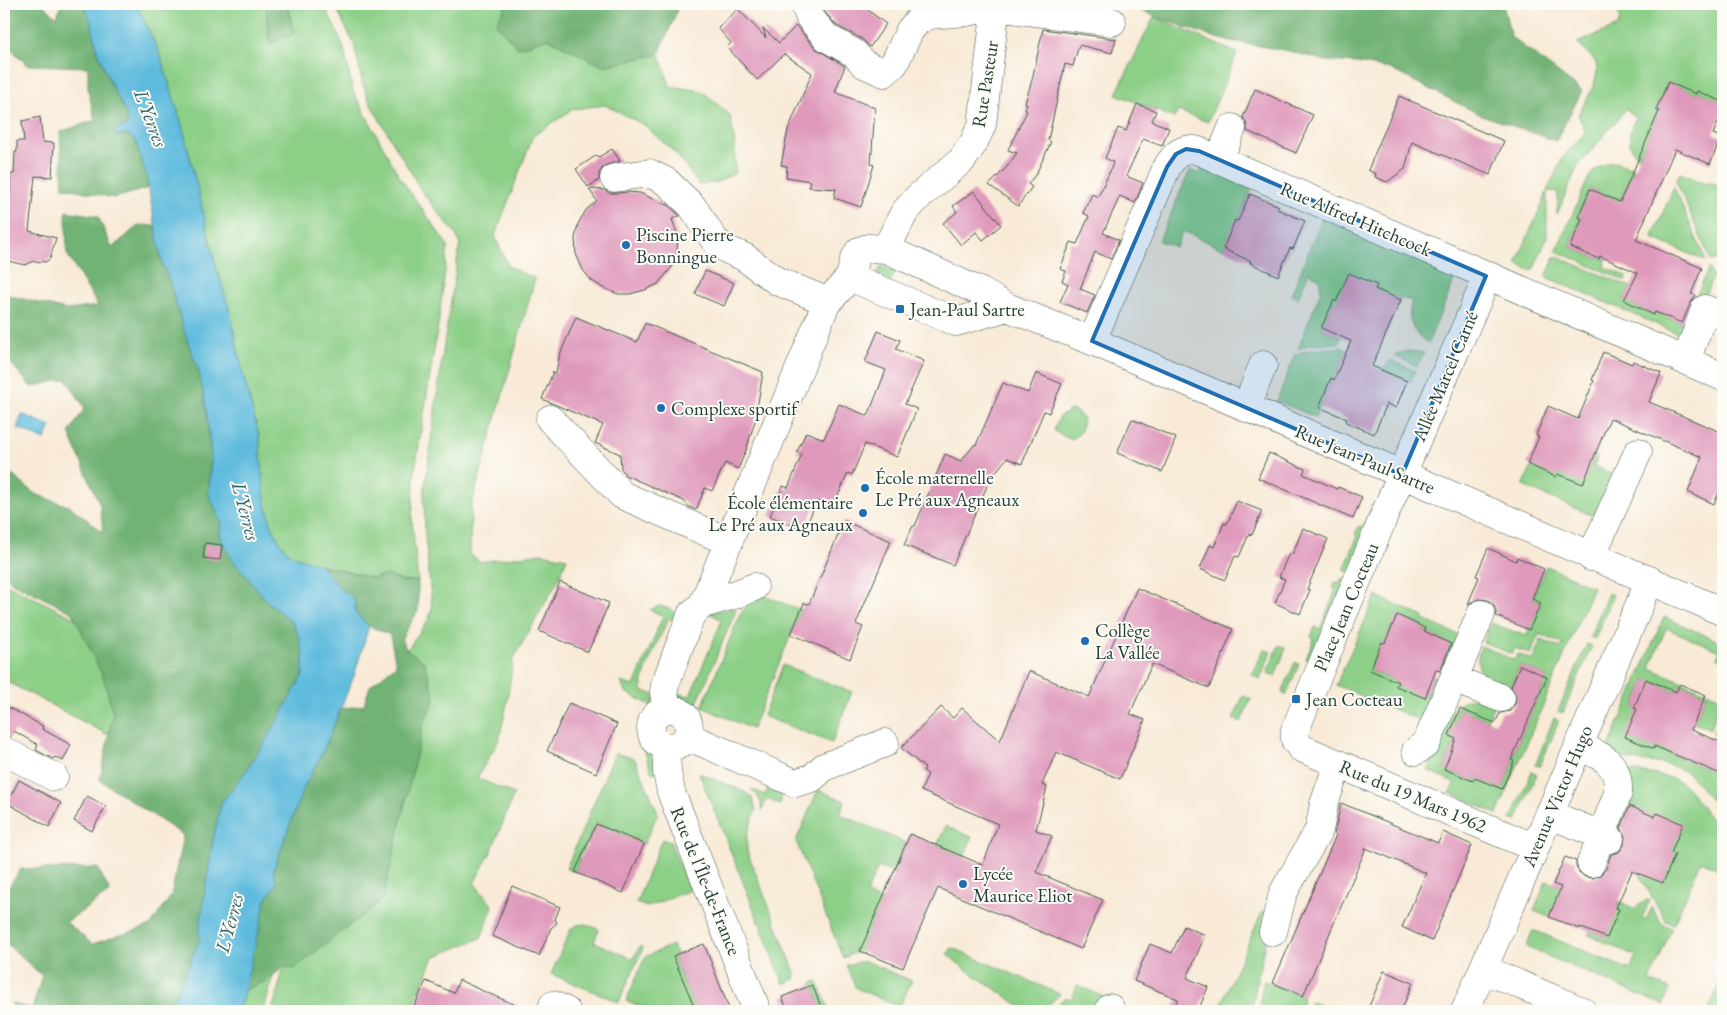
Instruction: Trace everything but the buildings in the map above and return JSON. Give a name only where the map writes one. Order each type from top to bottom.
[{"type":"street","points":[[804,4],[810,18],[828,38],[854,52],[864,64],[884,73],[894,64],[910,30],[929,15],[967,12],[996,6],[1112,22]]},
{"type":"street","name":"Rue Pasteur","points":[[886,249],[904,213],[917,198],[962,160],[973,144],[982,125],[996,6]]},
{"type":"street","points":[[1219,160],[1232,128]]},
{"type":"street","name":"Rue Alfred Hitchcock","points":[[1092,341],[1172,158],[1181,151],[1191,149],[1723,377]]},
{"type":"street","points":[[614,178],[650,173],[667,182],[692,206],[715,241],[728,250],[744,257],[778,281],[819,298],[826,304]]},
{"type":"street","name":"Rue Jean-Paul Sartre","points":[[677,742],[654,740],[650,732],[650,725],[656,714],[667,709],[664,692],[665,685],[697,610],[730,542],[826,304],[850,277],[854,260],[859,252],[868,248],[886,249],[981,292],[1007,308],[1092,341],[1723,612]]},
{"type":"street","name":"Allée Marcel Carné","points":[[1402,475],[1486,276]]},
{"type":"street","points":[[850,277],[956,322],[1007,308]]},
{"type":"street","points":[[1686,361],[1705,309],[1723,316]]},
{"type":"street","points":[[1246,408],[1263,366]]},
{"type":"street","points":[[550,420],[622,495],[730,542]]},
{"type":"street","points":[[1592,557],[1638,452]]},
{"type":"street","name":"Place Jean Cocteau","points":[[1295,740],[1295,730],[1402,475]]},
{"type":"street","name":"Avenue Victor Hugo","points":[[1465,1011],[1650,580]]},
{"type":"street","points":[[697,610],[754,587]]},
{"type":"street","points":[[1416,751],[1426,744],[1481,614]]},
{"type":"street","points":[[1454,679],[1501,698]]},
{"type":"street","name":"Rue du 19 Mars 1962","points":[[1295,740],[1301,748],[1534,848]]},
{"type":"street","points":[[677,742],[795,782],[812,778],[824,767],[885,743]]},
{"type":"street","name":"Rue de l'Île-de-France","points":[[677,742],[667,772],[671,792],[757,1011]]},
{"type":"street","points":[[1578,746],[1604,758],[1611,764],[1617,777],[1618,793],[1606,837],[1590,863]]},
{"type":"street","points":[[4,751],[54,777]]},
{"type":"street","points":[[1273,932],[1283,893],[1319,830],[1324,804],[1338,764]]},
{"type":"street","points":[[1549,814],[1606,837]]},
{"type":"street","points":[[1482,970],[1582,1011]]},
{"type":"highlighted area","points":[[1186,149],[1199,151],[1486,276],[1402,475],[1092,341],[1167,167],[1176,154]]},
{"type":"green space","points":[[4,4],[42,4],[57,17],[61,4],[84,4],[92,24],[97,50],[112,86],[127,113],[128,124],[114,132],[115,135],[128,136],[134,139],[141,155],[149,188],[114,198],[63,187],[60,132],[95,120],[88,89],[88,67],[27,65],[4,42]]},
{"type":"green space","points":[[136,4],[266,4],[270,43],[294,33],[287,4],[324,4],[343,45],[353,91],[399,176],[448,246],[439,319],[415,470],[412,521],[418,581],[401,581],[388,575],[373,578],[321,565],[291,555],[280,543],[271,524],[265,500],[259,435],[244,379],[230,312],[216,266],[182,125],[159,52]]},
{"type":"green space","points":[[266,4],[287,4],[294,33],[269,44]]},
{"type":"green space","points":[[334,4],[507,4],[496,24],[518,48],[548,38],[603,66],[659,54],[670,86],[702,91],[730,115],[735,144],[735,173],[718,182],[699,185],[678,156],[644,125],[605,105],[573,109],[533,136],[495,236],[508,266],[535,279],[471,507],[470,554],[480,562],[541,553],[567,558],[557,582],[513,660],[507,703],[499,740],[477,778],[514,794],[492,850],[474,883],[493,906],[481,938],[434,957],[411,1011],[272,1011],[284,967],[423,725],[435,698],[424,662],[407,650],[429,619],[432,608],[425,535],[424,494],[460,243],[455,233],[423,193],[371,105],[363,85],[354,44]]},
{"type":"green space","points":[[507,4],[675,4],[677,11],[659,54],[603,66],[548,38],[518,48],[496,24]]},
{"type":"green space","points":[[1126,4],[1503,4],[1511,37],[1582,91],[1556,141],[1479,114],[1390,69],[1357,63],[1326,61],[1289,51],[1219,39],[1156,17]]},
{"type":"green space","points":[[1614,4],[1723,4],[1723,102],[1697,91],[1696,94],[1668,82],[1656,109],[1659,111],[1639,157],[1630,144],[1631,128],[1636,118],[1626,109],[1577,168],[1557,214],[1558,192],[1547,191],[1563,157],[1586,132],[1578,115],[1589,96],[1597,73],[1594,60],[1577,43],[1618,26],[1620,18]]},
{"type":"green space","points":[[1154,17],[1237,53],[1208,122],[1178,111],[1174,118],[1116,94]]},
{"type":"green space","points":[[1614,162],[1634,168],[1620,201],[1590,189],[1578,217],[1582,219],[1570,247],[1598,259],[1600,257],[1606,259],[1604,267],[1627,276],[1626,281],[1556,251],[1589,177],[1600,167]]},
{"type":"green space","points":[[1202,168],[1252,188],[1238,221],[1223,249],[1183,231],[1176,247],[1159,241],[1190,170],[1199,174]]},
{"type":"green space","points":[[1680,173],[1708,185],[1709,181],[1723,188],[1723,252],[1721,258],[1711,261],[1676,181]]},
{"type":"green space","points":[[1674,187],[1706,261],[1652,238]]},
{"type":"green space","points":[[1547,192],[1547,238],[1533,271],[1516,264]]},
{"type":"green space","points":[[66,211],[98,216],[112,248],[139,225],[156,226],[162,263],[199,372],[206,406],[211,456],[209,478],[216,510],[222,525],[220,535],[235,563],[270,603],[292,622],[303,654],[303,675],[273,729],[246,771],[221,803],[213,840],[199,932],[201,939],[169,1011],[16,1011],[11,1003],[32,1009],[42,976],[4,941],[4,894],[21,869],[98,868],[110,892],[66,922],[92,944],[150,926],[171,896],[183,835],[100,780],[113,714],[104,679],[73,613],[10,581],[4,573],[4,468],[35,494],[71,507],[103,532],[100,505],[69,433],[85,408],[66,379],[31,387],[4,355],[4,294],[66,310],[98,306],[67,254]]},
{"type":"green space","points":[[1322,218],[1456,276],[1428,343],[1414,330],[1410,320],[1412,301],[1402,298],[1401,300],[1375,289],[1336,302],[1333,301],[1321,328],[1341,335],[1339,343],[1308,345],[1298,349],[1321,290],[1319,278],[1309,272],[1298,298],[1291,295]]},
{"type":"green space","points":[[1555,256],[1631,287],[1624,300],[1653,315],[1655,312],[1683,324],[1709,268],[1713,277],[1686,337],[1546,277]]},
{"type":"green space","points":[[881,266],[895,272],[889,285],[875,279]]},
{"type":"green space","points":[[1342,347],[1347,350],[1334,380],[1331,379],[1315,417],[1277,401],[1295,354]]},
{"type":"green space","points":[[1408,351],[1424,353],[1417,366],[1394,356]]},
{"type":"green space","points":[[1391,360],[1415,371],[1411,382],[1382,370]]},
{"type":"green space","points":[[1071,410],[1077,412],[1083,418],[1081,431],[1072,440],[1055,432],[1054,429],[1060,416]]},
{"type":"green space","points":[[1595,456],[1597,457],[1594,466],[1616,476],[1598,518],[1523,486],[1532,466],[1556,476]]},
{"type":"green space","points":[[1372,505],[1381,508],[1353,574],[1344,570],[1358,535],[1355,534],[1359,526],[1363,527]]},
{"type":"green space","points":[[321,565],[373,578],[388,575],[401,581],[418,581],[418,611],[401,639],[407,650],[424,662],[435,698],[423,725],[383,899],[294,969],[284,967],[266,981],[244,990],[266,900],[276,881],[273,871],[303,789],[323,751],[340,709],[364,705],[370,686],[396,665],[390,635],[369,626],[356,614],[354,600],[348,593],[342,591]]},
{"type":"green space","points":[[1546,566],[1593,587],[1497,814],[1450,793],[1454,782],[1428,771],[1449,719],[1461,703],[1468,699],[1495,702],[1487,720],[1460,709],[1449,735],[1456,739],[1444,769],[1472,781],[1475,778],[1502,789],[1514,762],[1511,760],[1547,677],[1520,665],[1503,705],[1483,678],[1478,663],[1478,655],[1481,646],[1514,660],[1518,654],[1532,660],[1541,640],[1562,648],[1563,644],[1539,634],[1530,654],[1515,648],[1512,654],[1483,642],[1491,623],[1526,636],[1541,603],[1532,599],[1537,583],[1539,584]]},
{"type":"green space","points":[[1342,578],[1350,582],[1316,663],[1306,659],[1314,639],[1311,637],[1315,627],[1320,629],[1336,590],[1333,588],[1335,582],[1339,583]]},
{"type":"green space","points":[[4,583],[279,719],[226,797],[4,680]]},
{"type":"green space","points":[[1608,593],[1613,595],[1595,639],[1590,637]]},
{"type":"green space","points":[[760,594],[801,610],[752,729],[702,707],[741,612]]},
{"type":"green space","points":[[1376,596],[1463,637],[1446,676],[1439,673],[1451,644],[1424,631],[1425,627],[1397,615],[1385,643],[1382,642],[1370,670],[1398,682],[1397,685],[1425,697],[1434,676],[1444,680],[1426,723],[1336,685]]},
{"type":"green space","points":[[659,606],[674,611],[682,623],[669,618],[644,675],[642,691],[655,695],[652,706],[625,692],[621,682],[634,686],[663,616],[650,610]]},
{"type":"green space","points":[[734,608],[736,610],[694,710],[696,722],[688,708],[678,700],[675,693],[690,696],[722,620],[709,613]]},
{"type":"green space","points":[[1664,617],[1723,643],[1723,660],[1717,657],[1720,651],[1666,628],[1650,668],[1723,699],[1710,729],[1694,723],[1706,695],[1680,684],[1676,692],[1646,679],[1634,707],[1637,709],[1654,748],[1654,746],[1723,775],[1723,814],[1689,774],[1673,766],[1630,760],[1607,751]]},
{"type":"green space","points":[[1587,644],[1592,646],[1563,713],[1558,711]]},
{"type":"green space","points":[[1279,645],[1286,648],[1275,676],[1267,673]]},
{"type":"green space","points":[[1264,649],[1271,652],[1260,679],[1252,675]]},
{"type":"green space","points":[[1295,662],[1299,664],[1286,695],[1282,693]]},
{"type":"green space","points":[[783,665],[852,692],[832,743],[763,716]]},
{"type":"green space","points":[[1243,696],[1251,699],[1241,722],[1233,719]]},
{"type":"green space","points":[[1723,710],[1723,737],[1713,733]]},
{"type":"green space","points":[[1554,718],[1559,721],[1540,766],[1535,765]]},
{"type":"green space","points":[[642,737],[645,737],[655,749],[656,772],[652,773]]},
{"type":"green space","points":[[615,753],[635,759],[658,813],[644,844],[618,833],[619,831],[596,824],[579,858],[575,872],[566,869]]},
{"type":"green space","points":[[1622,770],[1660,775],[1680,782],[1691,793],[1711,820],[1723,831],[1723,871],[1701,861],[1674,924],[1666,921],[1640,876],[1674,854],[1671,853],[1657,813],[1655,817],[1628,805],[1616,834]]},
{"type":"green space","points":[[1532,771],[1537,774],[1516,821],[1511,819]]},
{"type":"green space","points":[[699,773],[745,792],[753,799],[756,809],[747,835],[747,851],[796,975],[795,979],[784,984]]},
{"type":"green space","points":[[771,781],[780,792],[780,805],[767,799],[761,811],[760,801],[751,789],[765,795]]},
{"type":"green space","points":[[818,790],[845,801],[840,814],[906,843],[893,873],[878,867],[866,894],[882,901],[860,951],[843,958],[796,841]]},
{"type":"green space","points":[[946,826],[972,837],[964,857],[937,845]]},
{"type":"green space","points":[[662,839],[670,842],[690,890],[647,907],[636,903]]},
{"type":"green space","points":[[1546,881],[1562,887],[1549,917],[1534,911]]},
{"type":"green space","points":[[1648,899],[1649,901],[1642,919],[1646,920],[1652,907],[1662,924],[1672,928],[1650,981],[1670,989],[1663,1005],[1526,947],[1533,930],[1630,970],[1636,956],[1588,935],[1616,908],[1619,902],[1636,909]]},
{"type":"green space","points":[[1266,911],[1266,942],[1251,1011],[1218,1011],[1262,912]]},
{"type":"green space","points":[[585,924],[599,929],[594,942],[633,959],[640,946],[643,948],[619,1002],[551,974],[571,929],[577,925]]},
{"type":"green space","points":[[672,945],[677,954],[673,956],[696,1011],[652,1011],[626,1001],[645,957]]},
{"type":"green space","points":[[952,948],[1060,994],[1043,1010],[1026,1011],[956,962],[947,954]]},
{"type":"green space","points":[[865,961],[912,981],[899,1007],[856,988],[846,965]]},
{"type":"green space","points":[[273,975],[264,1011],[245,1011],[238,1008],[244,990],[266,981]]},
{"type":"green space","points":[[1723,975],[1723,1011],[1708,1011]]},
{"type":"green space","points":[[817,981],[830,1011],[823,1011],[812,983]]},
{"type":"green space","points":[[1264,981],[1303,996],[1301,1011],[1262,1011],[1260,1000]]},
{"type":"green space","points":[[1077,985],[1106,998],[1099,1002],[1094,1011],[1053,1011],[1065,997],[1072,999]]},
{"type":"green space","points":[[1311,1001],[1336,1011],[1307,1011]]},
{"type":"water","name":"L'Yerres","points":[[84,4],[136,4],[159,52],[182,125],[216,266],[230,312],[244,379],[259,435],[265,500],[271,524],[280,543],[291,555],[321,565],[342,591],[348,593],[354,600],[356,614],[369,626],[354,676],[323,751],[303,789],[273,871],[277,881],[266,900],[242,1000],[236,1011],[169,1011],[200,939],[199,932],[213,840],[221,803],[246,771],[273,729],[303,675],[303,654],[292,622],[270,604],[235,563],[223,544],[220,535],[222,524],[209,495],[211,456],[206,406],[199,372],[162,263],[146,174],[135,140],[126,134],[115,135],[114,131],[128,125],[126,113],[97,50],[92,24]]},
{"type":"water","points":[[22,414],[51,426],[45,440],[17,428]]},
{"type":"place","name":"Piscine Pierre Bonningue","points":[[626,245]]},
{"type":"place","name":"Jean-Paul Sartre","points":[[900,309]]},
{"type":"place","name":"Complexe sportif","points":[[661,408]]},
{"type":"place","name":"École maternelle Le Pré aux Agneaux","points":[[865,488]]},
{"type":"place","name":"École élémentaire Le Pré aux Agneaux","points":[[863,513]]},
{"type":"place","name":"Collège La Vallée","points":[[1085,641]]},
{"type":"place","name":"Jean Cocteau","points":[[1296,699]]},
{"type":"place","name":"Lycée Maurice Eliot","points":[[963,884]]}]
